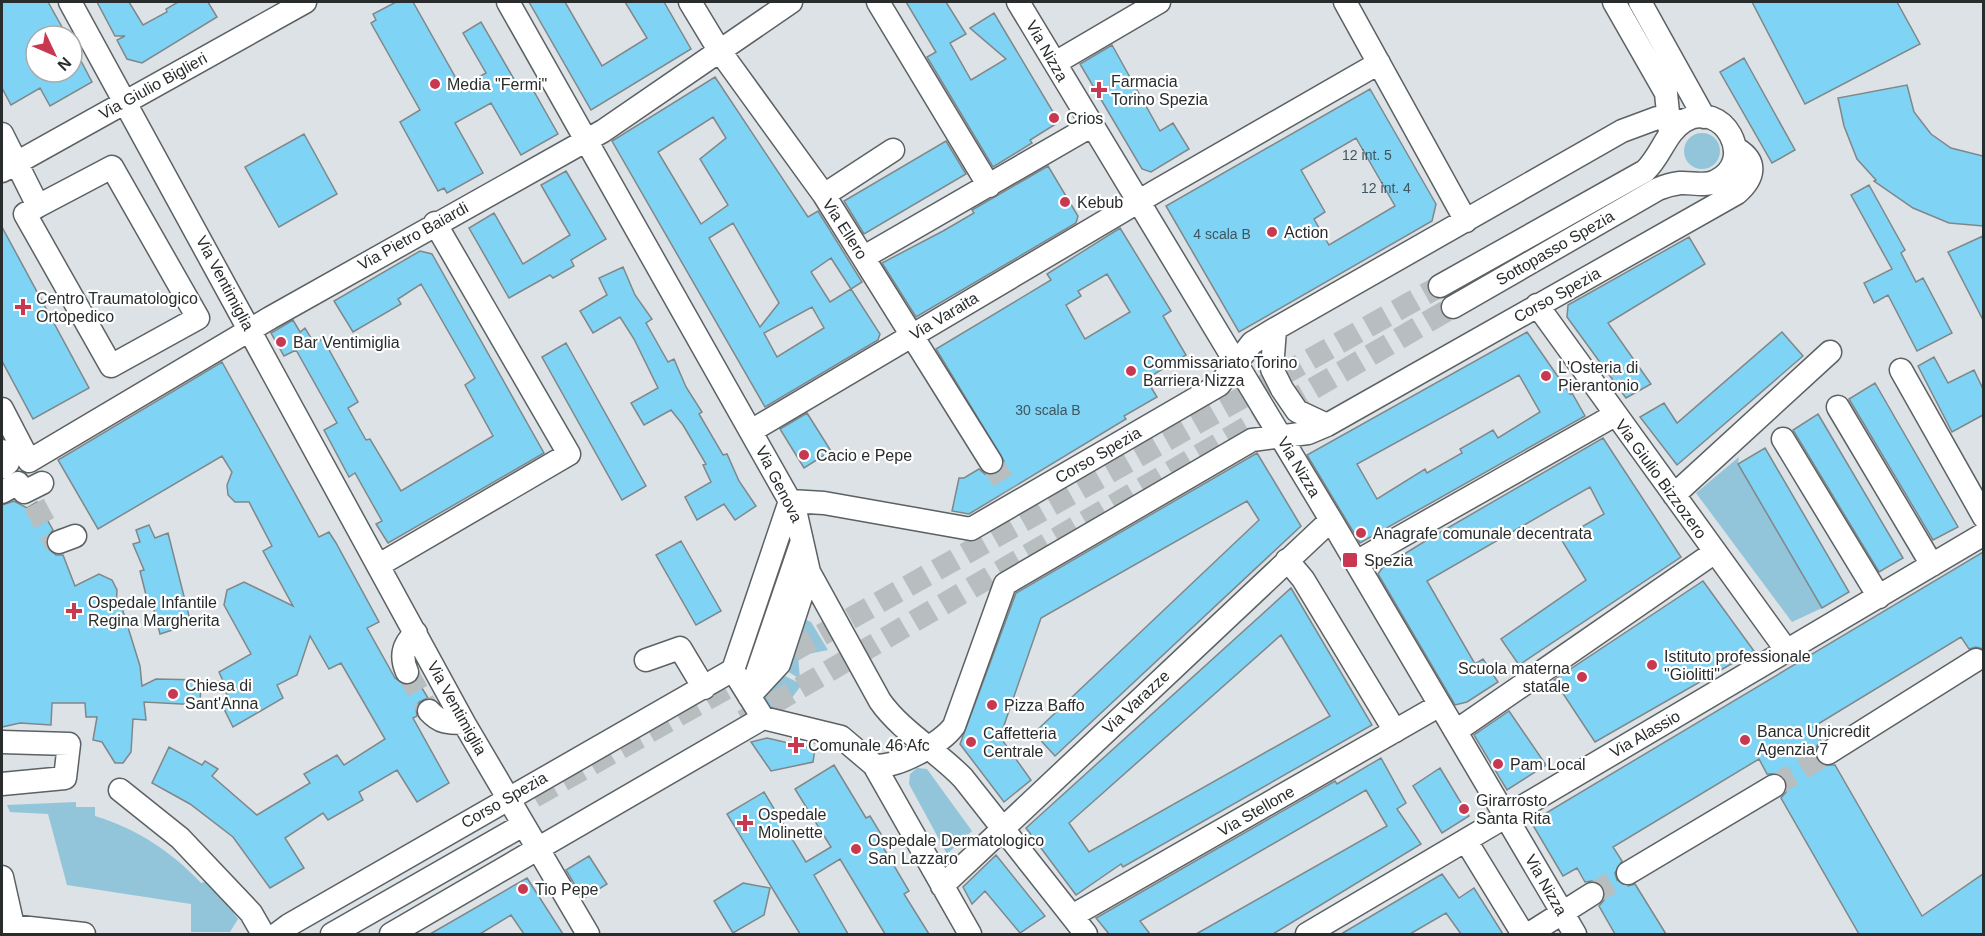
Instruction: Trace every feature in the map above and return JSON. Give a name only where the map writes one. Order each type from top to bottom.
[{"type":"street","name":"Via Ventimiglia","points":[[70,2],[464,723],[588,934]]},
{"type":"street","name":"Via Giulio Biglieri","points":[[8,167],[305,2]]},
{"type":"street","name":"Via Genova","points":[[507,2],[790,501],[799,520],[809,572],[884,708],[963,778],[1086,934]]},
{"type":"street","name":"Via Ellero","points":[[690,2],[719,50],[824,195],[991,462]]},
{"type":"street","name":"Via Pietro Baiardi","points":[[2,408],[29,461],[249,330],[435,223],[586,140],[791,2]]},
{"type":"street","points":[[878,2],[989,186]]},
{"type":"street","name":"Via Nizza","points":[[1018,2],[1331,520],[1575,934]]},
{"type":"street","points":[[1055,63],[1159,2]]},
{"type":"street","points":[[1345,2],[1466,221]]},
{"type":"street","points":[[1614,2],[1681,123]]},
{"type":"street","points":[[1640,2],[1681,123]]},
{"type":"street","name":"Via Varaita","points":[[751,431],[1138,201],[1379,63]]},
{"type":"street","name":"Corso Spezia","points":[[790,501],[824,503],[971,529],[1012,496],[1219,385],[1252,343],[1622,131],[1649,119],[1681,123],[1713,119],[1729,130],[1737,149],[1746,155],[1753,168],[1745,186],[1737,193],[1327,425],[1308,433],[1252,440],[1005,584],[954,726],[949,734],[928,745]]},
{"type":"street","points":[[1681,123],[1661,153],[1652,180],[1714,183],[1729,171],[1737,149]]},
{"type":"street","points":[[864,257],[1091,126]]},
{"type":"street","points":[[2,134],[8,167],[38,206]]},
{"type":"street","points":[[824,195],[893,150]]},
{"type":"street","points":[[112,167],[198,318],[111,366],[25,214],[38,206],[112,167]]},
{"type":"street","name":"Sottopasso Spezia","points":[[1440,286],[1652,180]]},
{"type":"street","name":"Sottopasso Spezia","points":[[1453,307],[1652,180]]},
{"type":"street","points":[[379,565],[569,454],[435,223]]},
{"type":"street","name":"Via Giulio Bizzozero","points":[[1537,305],[1787,651]]},
{"type":"street","points":[[1275,330],[1272,369],[1282,389],[1297,411],[1327,425]]},
{"type":"street","points":[[1674,495],[1830,352]]},
{"type":"street","points":[[1901,370],[1983,517]]},
{"type":"street","points":[[1838,407],[1932,565]]},
{"type":"street","points":[[1356,562],[1615,415]]},
{"type":"street","points":[[1783,439],[1879,597]]},
{"type":"street","points":[[2,451],[8,463],[2,467]]},
{"type":"street","points":[[2,492],[18,483],[24,492],[40,492]]},
{"type":"street","points":[[763,718],[733,670],[790,501]]},
{"type":"street","name":"Via Varazze","points":[[942,885],[1331,520]]},
{"type":"street","name":"Via Alassio","points":[[1307,934],[1983,534]]},
{"type":"street","points":[[749,696],[803,540]]},
{"type":"street","points":[[1456,731],[1715,552]]},
{"type":"street","points":[[1287,560],[1303,579],[1395,731]]},
{"type":"street","points":[[749,696],[779,664],[809,572]]},
{"type":"street","points":[[407,672],[402,661],[403,652],[407,641],[416,633]]},
{"type":"street","points":[[646,660],[680,648],[704,688]]},
{"type":"street","points":[[1828,753],[1976,660]]},
{"type":"street","name":"Corso Spezia","points":[[277,934],[507,798],[733,670]]},
{"type":"street","name":"Via Stellone","points":[[1072,916],[1440,705]]},
{"type":"street","points":[[429,711],[436,720],[444,723],[464,723]]},
{"type":"street","points":[[391,934],[763,718],[841,737],[874,765],[970,934]]},
{"type":"street","points":[[2,742],[69,744],[65,778],[2,784]]},
{"type":"street","points":[[874,765],[896,765],[928,745]]},
{"type":"street","points":[[1628,873],[1774,786]]},
{"type":"street","points":[[120,790],[180,838],[250,913],[263,934]]},
{"type":"street","name":"Corso Spezia","points":[[332,934],[523,825]]},
{"type":"street","points":[[1466,841],[1523,934]]},
{"type":"street","points":[[2,877],[7,926],[84,934]]},
{"type":"street","points":[[1529,934],[1592,894]]},
{"type":"shaded area","points":[[1702,133],[1714,139],[1720,151],[1714,163],[1702,169],[1690,163],[1684,151],[1690,139]]},
{"type":"shaded area","points":[[1739,457],[1738,464],[1822,608],[1792,622],[1696,493]]},
{"type":"shaded area","points":[[804,619],[811,622],[828,650],[798,656],[800,679],[782,668]]},
{"type":"shaded area","points":[[779,673],[799,683],[800,687],[780,714],[773,711],[763,696]]},
{"type":"shaded area","points":[[917,768],[927,769],[972,831],[947,854],[909,784],[910,774]]},
{"type":"shaded area","points":[[76,802],[76,807],[95,807],[95,816],[125,827],[152,842],[190,871],[201,883],[211,880],[238,919],[230,932],[191,932],[191,904],[67,885],[48,814],[10,812],[7,805]]},
{"type":"building","points":[[2,2],[48,2],[60,24],[24,24],[24,84],[84,84],[84,67],[92,82],[50,106],[40,88],[11,105],[2,88]]},
{"type":"building","points":[[97,2],[129,2],[143,25],[167,12],[166,9],[178,2],[208,2],[217,17],[142,63],[127,59],[117,40],[125,36],[115,36]]},
{"type":"building","points":[[396,2],[413,2],[461,87],[486,73],[463,33],[481,22],[518,86],[528,81],[558,134],[521,155],[491,103],[455,123],[483,173],[447,193],[444,188],[438,191],[400,122],[420,110],[371,23],[376,20],[373,14]]},
{"type":"building","points":[[529,2],[565,2],[602,66],[647,38],[625,2],[664,2],[691,49],[591,110]]},
{"type":"building","points":[[906,2],[946,2],[966,34],[950,43],[971,80],[1006,59],[970,28],[994,13],[1059,122],[1030,140],[1032,143],[993,167],[927,57],[936,52]]},
{"type":"building","points":[[1752,2],[1897,2],[1920,44],[1805,104]]},
{"type":"building","points":[[1112,45],[1160,131],[1173,123],[1189,149],[1151,172],[1142,169],[1080,64]]},
{"type":"building","points":[[1744,58],[1795,150],[1772,163],[1720,72]]},
{"type":"building","points":[[715,77],[808,217],[818,211],[862,282],[851,289],[880,334],[878,340],[765,407],[612,141]],"holes":[[[713,117],[726,138],[700,159],[728,205],[701,224],[658,152]],[[733,223],[779,303],[760,327],[709,238]],[[831,258],[851,289],[830,302],[811,272]],[[812,307],[824,328],[777,357],[764,333]]]},
{"type":"building","points":[[1907,85],[1914,112],[1931,134],[1951,148],[1983,156],[1983,226],[1949,223],[1913,208],[1874,181],[1876,180],[1857,159],[1844,126],[1838,98]]},
{"type":"building","points":[[1370,89],[1436,204],[1432,221],[1239,332],[1166,206]],"holes":[[[1356,138],[1395,206],[1329,245],[1314,219],[1325,212],[1301,170]]]},
{"type":"building","points":[[304,134],[337,194],[279,227],[245,167]]},
{"type":"building","points":[[946,141],[966,174],[864,234],[844,201]]},
{"type":"building","points":[[1048,166],[1078,216],[1076,223],[916,317],[882,263],[974,213],[972,210]]},
{"type":"building","points":[[566,171],[606,239],[571,260],[574,266],[553,278],[550,275],[509,298],[469,228],[494,213],[523,264],[570,235],[541,185]]},
{"type":"building","points":[[1869,185],[1905,250],[1901,253],[1916,282],[1923,278],[1952,333],[1917,351],[1888,295],[1874,303],[1864,283],[1892,269],[1851,195]]},
{"type":"building","name":"Centro Traumatologico Ortopedico","points":[[2,227],[89,388],[33,419],[2,361]]},
{"type":"building","points":[[1120,228],[1171,311],[1163,316],[1186,355],[1146,379],[1157,397],[1124,416],[1126,419],[969,514],[952,511],[959,478],[964,478],[979,469],[985,474],[998,474],[1004,461],[936,349],[1051,280],[1047,274]],"holes":[[[1107,274],[1130,312],[1085,339],[1066,305],[1081,296],[1078,291]]]},
{"type":"building","points":[[1983,236],[1983,320],[1948,252]]},
{"type":"building","points":[[1689,237],[1705,264],[1608,323],[1651,384],[1626,398],[1567,317],[1568,305]]},
{"type":"building","points":[[420,251],[432,254],[544,453],[388,543],[376,524],[382,521],[355,473],[349,477],[324,430],[337,423],[296,350],[284,356],[271,333],[293,320],[300,332],[305,328],[314,343],[323,339],[358,402],[348,408],[366,440],[370,439],[401,491],[493,436],[465,385],[475,378],[421,284],[398,299],[401,304],[353,332],[334,301]]},
{"type":"building","points":[[623,267],[635,295],[652,319],[646,323],[668,362],[674,359],[686,387],[702,412],[699,414],[723,455],[727,454],[739,481],[756,506],[735,520],[724,504],[697,520],[685,497],[711,482],[703,465],[706,464],[683,425],[671,410],[644,425],[631,403],[658,388],[634,339],[620,317],[593,333],[580,311],[607,295],[599,278]]},
{"type":"building","points":[[1527,332],[1570,394],[1572,393],[1585,416],[1360,543],[1307,455]],"holes":[[[1519,375],[1540,412],[1498,438],[1493,430],[1460,449],[1462,453],[1427,473],[1425,469],[1377,499],[1357,464]]]},
{"type":"building","points":[[1782,332],[1803,356],[1677,465],[1640,417],[1664,403],[1677,423]]},
{"type":"building","points":[[566,343],[646,486],[622,500],[542,357]]},
{"type":"building","points":[[1934,357],[1948,383],[1974,370],[1983,389],[1983,415],[1952,432],[1918,366]]},
{"type":"building","points":[[222,362],[319,537],[329,532],[336,543],[379,622],[367,628],[395,678],[405,685],[417,680],[428,698],[419,702],[416,708],[417,716],[413,718],[449,783],[417,802],[397,770],[359,792],[363,800],[328,820],[323,813],[285,838],[304,868],[270,888],[233,837],[190,804],[152,783],[169,747],[202,765],[205,761],[218,769],[212,776],[257,815],[310,783],[304,774],[337,755],[344,765],[385,739],[341,663],[329,669],[310,636],[297,675],[277,685],[283,698],[233,727],[223,707],[231,701],[219,681],[223,681],[219,672],[251,654],[224,605],[227,590],[244,582],[293,606],[263,551],[272,546],[249,502],[235,502],[228,495],[227,485],[232,472],[222,456],[98,529],[58,460]]},
{"type":"building","points":[[1875,383],[1958,527],[1933,540],[1849,399]]},
{"type":"building","points":[[807,413],[831,451],[804,468],[780,429]]},
{"type":"building","points":[[1818,414],[1903,558],[1879,572],[1793,430]]},
{"type":"building","points":[[1603,438],[1681,557],[1519,665],[1501,639],[1586,580],[1561,539],[1604,514],[1590,487],[1427,581],[1475,664],[1483,659],[1498,682],[1467,702],[1455,705],[1378,574],[1383,567],[1427,540]]},
{"type":"building","points":[[1765,448],[1849,592],[1822,608],[1738,464]]},
{"type":"building","points":[[1257,453],[1301,526],[1055,756],[1034,733],[1259,520],[1247,501],[1041,618],[1000,737],[1031,780],[1004,802],[960,744],[1016,593]]},
{"type":"building","points":[[14,501],[27,508],[37,502],[53,530],[46,539],[47,547],[56,555],[63,555],[75,586],[99,574],[112,580],[117,590],[116,608],[122,608],[140,666],[142,686],[156,679],[201,680],[200,705],[144,702],[146,720],[133,719],[131,752],[123,763],[115,763],[102,742],[93,740],[97,717],[86,717],[85,703],[52,703],[51,725],[20,723],[2,727],[2,505]]},
{"type":"building","points":[[149,525],[155,538],[168,533],[191,624],[160,634],[153,606],[149,607],[140,571],[144,570],[133,544],[140,542],[136,530]]},
{"type":"building","points":[[681,541],[721,611],[696,625],[656,555]]},
{"type":"building","name":"Banca Unicredit Agenzia 7","points":[[1983,552],[1983,649],[1976,647],[1969,649],[1961,637],[1813,727],[1821,741],[1816,747],[1816,760],[1822,765],[1835,765],[1922,916],[1983,874],[1983,934],[1859,934],[1781,798],[1786,792],[1786,780],[1780,774],[1767,774],[1759,759],[1613,847],[1622,861],[1615,873],[1617,880],[1628,886],[1635,884],[1666,934],[1615,934],[1599,906],[1604,900],[1603,886],[1592,881],[1585,882],[1577,868],[1563,876],[1531,822]]},
{"type":"building","name":"Istituto professionale \"Giolitti\"","points":[[1703,581],[1754,651],[1595,742],[1554,680]]},
{"type":"building","points":[[1291,588],[1372,725],[1123,867],[1121,864],[1076,895],[1026,828]],"holes":[[[1281,635],[1330,716],[1089,852],[1069,823]]]},
{"type":"building","points":[[1509,711],[1546,765],[1507,790],[1474,735]]},
{"type":"building","points":[[767,738],[815,749],[813,762],[771,771],[751,742]]},
{"type":"building","points":[[1381,758],[1406,803],[1397,809],[1421,844],[1273,934],[1196,934],[1387,826],[1366,790],[1140,921],[1150,934],[1109,934],[1096,918],[1335,781],[1337,784]]},
{"type":"building","name":"Ospedale Dermatologico San Lazzaro","points":[[834,765],[866,818],[870,816],[881,834],[877,837],[909,891],[904,894],[929,934],[885,934],[840,859],[814,875],[848,934],[800,934],[727,814],[764,792],[806,862],[831,847],[795,789]]},
{"type":"building","points":[[1440,768],[1469,816],[1442,833],[1413,786]]},
{"type":"building","points":[[996,855],[1045,916],[1020,933],[985,891],[972,904],[963,887]]},
{"type":"building","points":[[589,856],[607,884],[583,899],[566,870]]},
{"type":"building","points":[[1442,874],[1459,898],[1474,888],[1503,934],[1461,934],[1446,913],[1410,934],[1341,934]]},
{"type":"building","points":[[527,878],[563,934],[524,934],[511,915],[480,934],[430,934]]},
{"type":"building","points":[[743,883],[770,888],[764,915],[733,933],[714,901]]},
{"type":"tunnel","points":[[534,797],[1440,286]]},
{"type":"tunnel","points":[[743,721],[1453,307]]},
{"type":"tunnel","points":[[991,462],[1009,490]]},
{"type":"tunnel","points":[[34,504],[54,541],[59,542]]},
{"type":"tunnel","points":[[407,672],[429,711]]},
{"type":"tunnel","points":[[1774,786],[1828,753]]},
{"type":"tunnel","points":[[1592,894],[1628,873]]},
{"type":"place","name":"Media \"Fermi\"","points":[[435,84]]},
{"type":"place","name":"Farmacia Torino Spezia","points":[[1099,90]]},
{"type":"place","name":"Crios","points":[[1054,118]]},
{"type":"place","name":"Kebub","points":[[1065,202]]},
{"type":"place","name":"Action","points":[[1272,232]]},
{"type":"place","name":"Centro Traumatologico Ortopedico","points":[[23,307]]},
{"type":"place","name":"Bar Ventimiglia","points":[[281,342]]},
{"type":"place","name":"Commissariato Torino Barriera Nizza","points":[[1131,371]]},
{"type":"place","name":"L'Osteria di Pierantonio","points":[[1546,376]]},
{"type":"place","name":"Cacio e Pepe","points":[[804,455]]},
{"type":"place","name":"Anagrafe comunale decentrata","points":[[1361,533]]},
{"type":"place","name":"Spezia","points":[[1350,560]]},
{"type":"place","name":"Ospedale Infantile Regina Margherita","points":[[74,611]]},
{"type":"place","name":"Istituto professionale \"Giolitti\"","points":[[1652,665]]},
{"type":"place","name":"Scuola materna statale","points":[[1582,677]]},
{"type":"place","name":"Chiesa di Sant'Anna","points":[[173,694]]},
{"type":"place","name":"Pizza Baffo","points":[[992,705]]},
{"type":"place","name":"Banca Unicredit Agenzia 7","points":[[1745,740]]},
{"type":"place","name":"Caffetteria Centrale","points":[[971,742]]},
{"type":"place","name":"Comunale 46 Afc","points":[[796,745]]},
{"type":"place","name":"Pam Local","points":[[1498,764]]},
{"type":"place","name":"Girarrosto Santa Rita","points":[[1464,809]]},
{"type":"place","name":"Ospedale Molinette","points":[[745,823]]},
{"type":"place","name":"Ospedale Dermatologico San Lazzaro","points":[[856,849]]},
{"type":"place","name":"Tio Pepe","points":[[523,889]]}]
